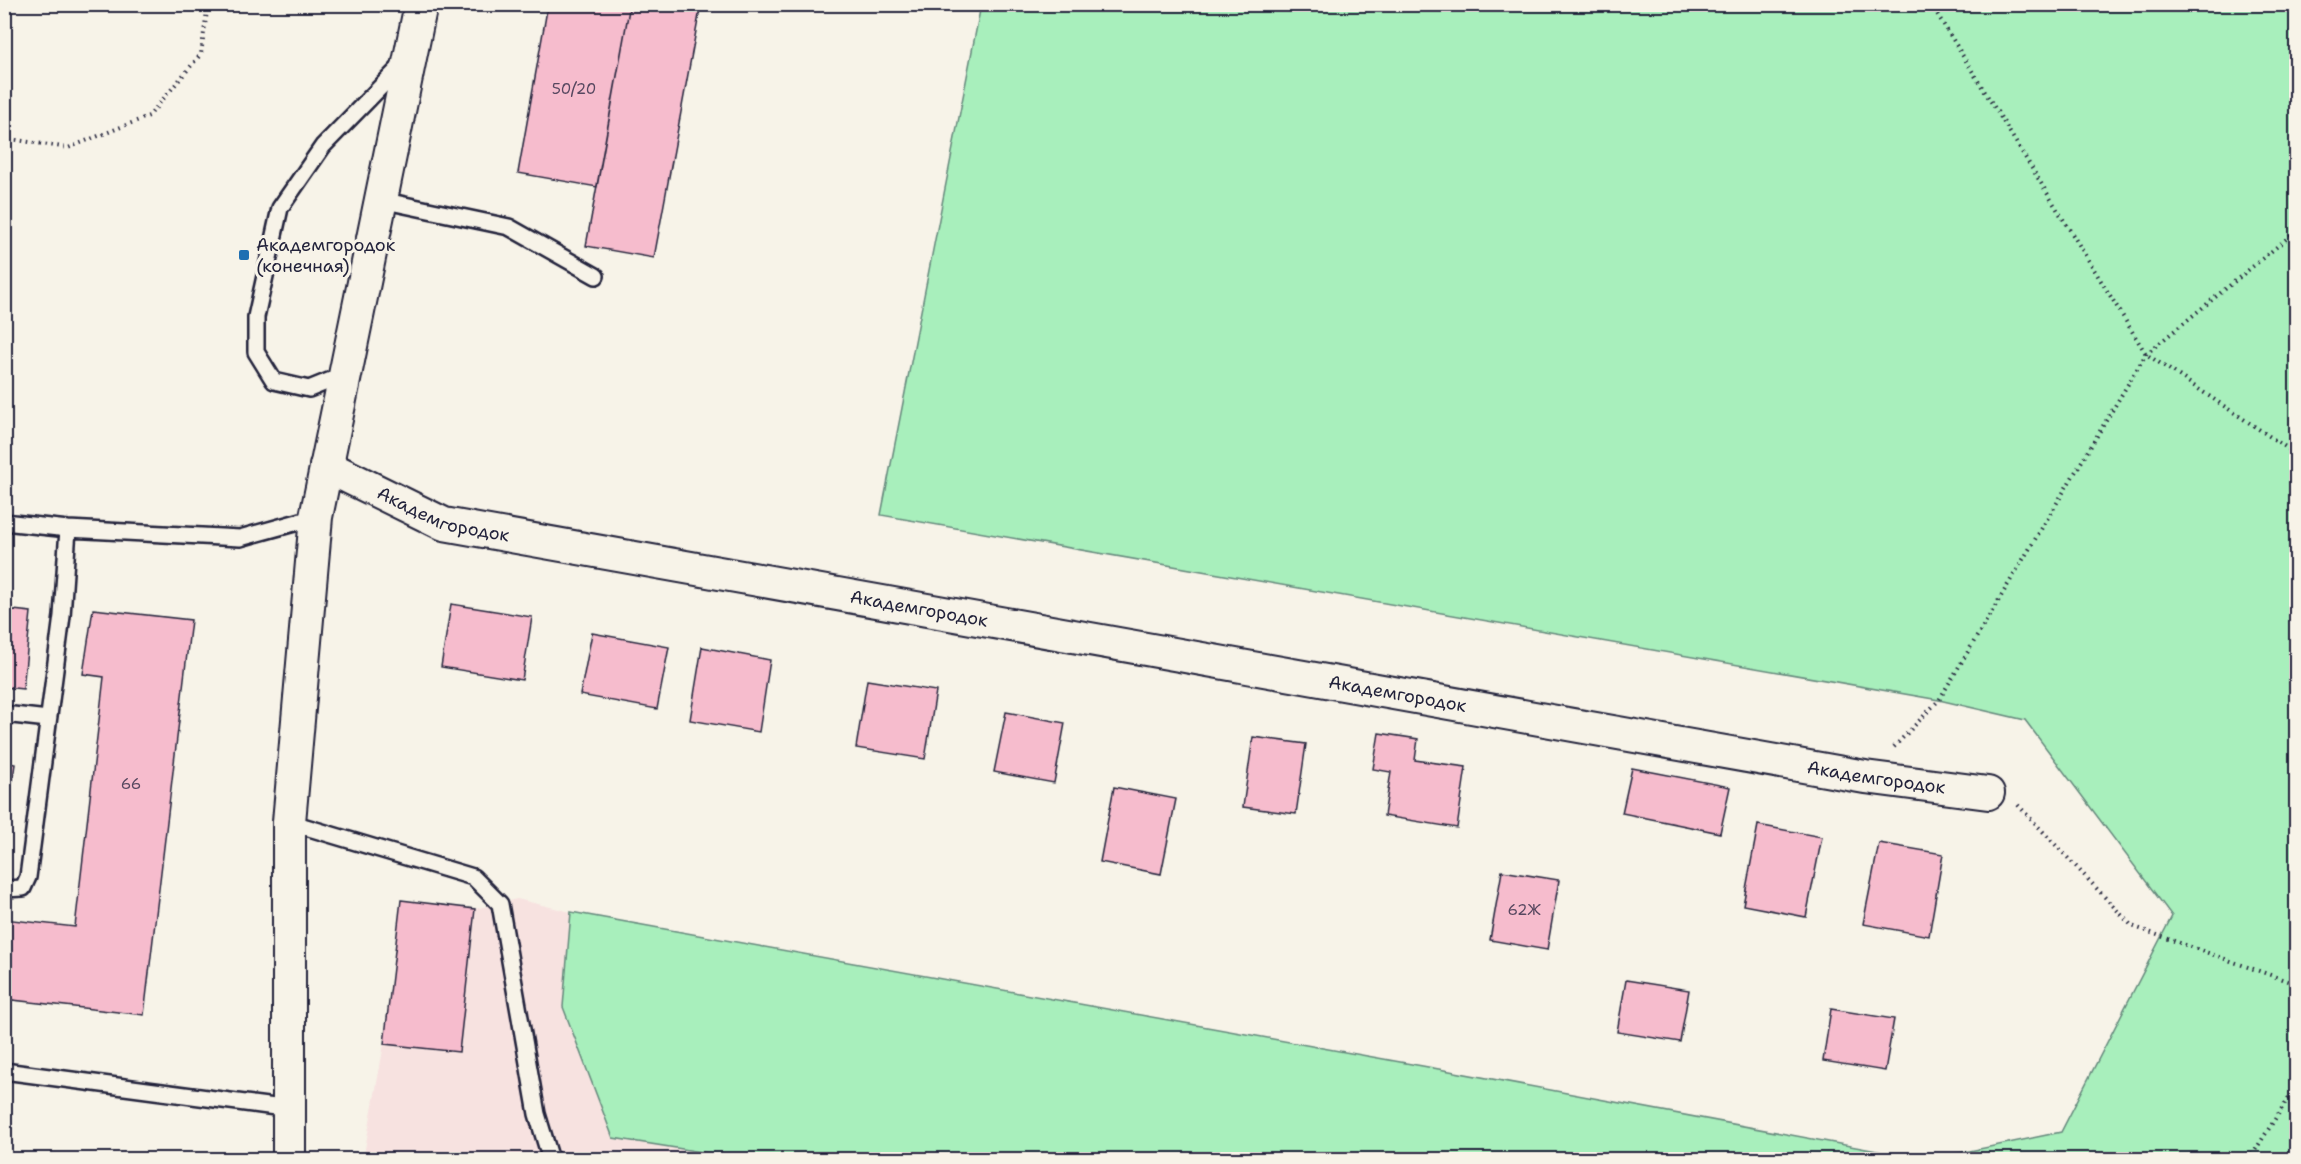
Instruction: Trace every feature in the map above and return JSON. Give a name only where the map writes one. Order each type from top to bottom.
[{"type":"street","points":[[289,1160],[289,822],[316,516],[421,4]]},
{"type":"street","name":"Академгородок","points":[[326,466],[444,524],[1865,777],[1988,793]]},
{"type":"lane","points":[[346,374],[309,389],[274,381],[256,352],[256,317],[267,261],[280,208],[323,146],[410,57]]},
{"type":"lane","points":[[381,200],[509,227],[596,276]]},
{"type":"lane","points":[[4,522],[68,529],[240,538],[316,516]]},
{"type":"lane","points":[[4,889],[23,888],[28,877],[62,616],[68,529]]},
{"type":"lane","points":[[4,714],[48,719]]},
{"type":"lane","points":[[289,822],[473,877],[500,904],[537,1114],[551,1160]]},
{"type":"lane","points":[[4,1071],[290,1109]]},
{"type":"path","points":[[4,138],[68,148],[149,116],[201,54],[208,4]]},
{"type":"path","points":[[1931,4],[2146,354],[2296,454]]},
{"type":"path","points":[[1865,777],[1939,700],[2146,354],[2296,231]]},
{"type":"path","points":[[1988,793],[2010,797],[2132,926],[2296,984]]},
{"type":"path","points":[[2249,1160],[2296,1086]]},
{"type":"shaded area","points":[[517,899],[571,912],[1428,1067],[1920,1159],[363,1160],[384,1044],[401,900],[475,909]]},
{"type":"green space","points":[[981,5],[2296,5],[2296,1159],[1931,1159],[2061,1132],[2172,916],[2025,720],[1939,700],[881,515]]},
{"type":"green space","points":[[571,912],[1428,1067],[1920,1159],[752,1160],[613,1138],[563,1007]]},
{"type":"building","points":[[548,4],[630,4],[597,187],[518,173]]},
{"type":"building","points":[[630,4],[701,4],[654,258],[586,246]]},
{"type":"building","points":[[451,604],[532,617],[522,680],[441,667]]},
{"type":"building","points":[[4,609],[31,612],[23,689],[4,687]]},
{"type":"building","points":[[93,609],[191,620],[144,1015],[4,999],[4,919],[75,927],[104,677],[83,674]]},
{"type":"building","points":[[592,633],[669,647],[657,709],[580,695]]},
{"type":"building","points":[[702,647],[770,660],[759,732],[690,720]]},
{"type":"building","points":[[867,680],[936,691],[925,759],[856,748]]},
{"type":"building","points":[[1006,712],[1065,723],[1054,783],[994,772]]},
{"type":"building","points":[[1379,733],[1418,739],[1415,760],[1466,767],[1457,828],[1384,816],[1391,772],[1373,769]]},
{"type":"building","points":[[1253,737],[1306,744],[1296,814],[1243,807]]},
{"type":"building","points":[[4,762],[15,764],[5,832],[4,832]]},
{"type":"building","points":[[1632,768],[1730,787],[1720,833],[1622,813]]},
{"type":"building","points":[[1114,787],[1176,799],[1161,874],[1100,862]]},
{"type":"building","points":[[1758,825],[1822,837],[1806,917],[1743,905]]},
{"type":"building","points":[[1879,843],[1943,854],[1929,936],[1863,924]]},
{"type":"building","points":[[1502,871],[1559,880],[1547,950],[1490,940]]},
{"type":"building","points":[[401,900],[475,909],[459,1052],[384,1044]]},
{"type":"building","points":[[1626,980],[1689,990],[1680,1042],[1617,1032]]},
{"type":"building","points":[[1831,1009],[1894,1019],[1885,1071],[1823,1061]]},
{"type":"place","name":"Академгородок (конечная)","points":[[244,255]]}]
